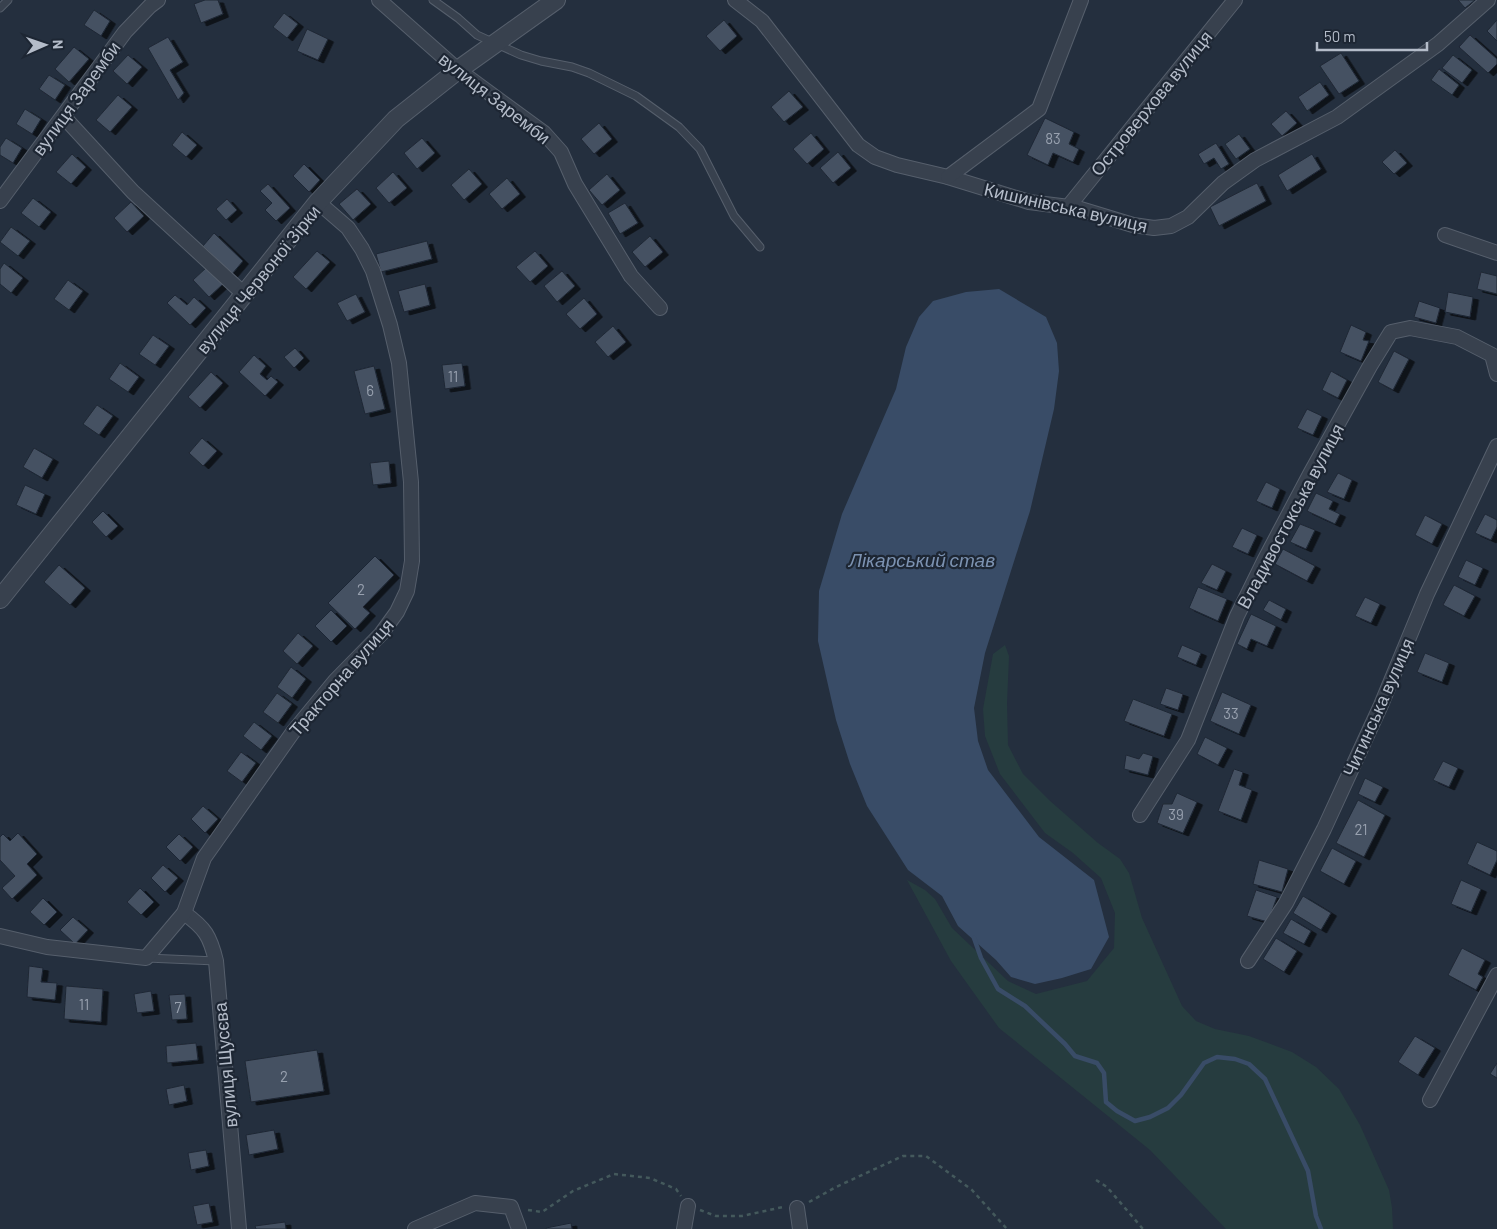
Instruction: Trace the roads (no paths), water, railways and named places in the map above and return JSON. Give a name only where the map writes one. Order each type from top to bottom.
[{"type":"street","name":"вулиця Заремби","points":[[0,201],[125,32],[158,0]]},
{"type":"street","name":"вулиця Заремби","points":[[379,0],[458,70],[544,133],[561,152],[576,184],[630,276],[660,308]]},
{"type":"street","name":"вулиця Червоної Зірки","points":[[0,599],[318,202],[396,119],[458,70],[556,0]]},
{"type":"street","name":"Кишинівська вулиця","points":[[735,0],[762,21],[858,145],[875,157],[897,165],[948,177],[1029,202],[1068,207],[1133,225],[1154,228],[1171,226],[1188,217],[1223,183],[1255,160],[1337,117],[1438,44],[1488,0]]},
{"type":"street","points":[[948,177],[1039,108],[1081,0]]},
{"type":"street","name":"Островерхова вулиця","points":[[1068,207],[1234,0]]},
{"type":"street","points":[[64,116],[132,192],[244,295]]},
{"type":"street","name":"Тракторна вулиця","points":[[146,958],[184,913],[204,858],[288,740],[336,681],[382,634],[397,612],[406,591],[412,561],[411,482],[399,363],[390,325],[373,271],[362,249],[348,228],[318,202]]},
{"type":"street","points":[[1445,235],[1497,254]]},
{"type":"street","name":"Владивостокська вулиця","points":[[1140,815],[1188,740],[1237,616],[1264,561],[1310,474],[1391,332],[1410,328],[1457,337],[1492,355],[1497,374]]},
{"type":"street","name":"Читинська вулиця","points":[[1248,961],[1286,904],[1324,829],[1381,705],[1427,594],[1497,446]]},
{"type":"street","name":"вулиця Щусєва","points":[[184,913],[206,932],[218,961],[239,1229]]},
{"type":"street","points":[[0,936],[47,946],[146,958]]},
{"type":"street","points":[[1430,1100],[1497,975]]},
{"type":"street","points":[[415,1229],[475,1202],[511,1206],[519,1229]]},
{"type":"street","points":[[684,1229],[688,1206]]},
{"type":"street","points":[[797,1208],[800,1229]]},
{"type":"lane","points":[[0,8],[8,0]]},
{"type":"lane","points":[[433,0],[477,35],[521,55],[589,73],[636,96],[679,126],[700,149],[734,216],[760,247]]},
{"type":"lane","points":[[146,958],[218,961]]},
{"type":"water","name":"Лікарський став","points":[[999,289],[1046,317],[1057,343],[1059,371],[1054,409],[1030,511],[985,653],[974,708],[978,741],[988,770],[1039,837],[1094,880],[1109,937],[1091,969],[1035,984],[1011,977],[996,960],[958,926],[942,896],[908,870],[867,806],[850,764],[836,720],[818,641],[819,591],[842,514],[896,389],[906,347],[919,317],[933,301],[966,292]]},
{"type":"waterway","points":[[974,938],[981,958],[998,989],[1025,1006],[1075,1056],[1097,1063],[1104,1073],[1106,1102],[1135,1121],[1150,1117],[1168,1108],[1181,1095],[1204,1063],[1217,1057],[1235,1059],[1249,1064],[1265,1079],[1308,1171],[1316,1216],[1321,1229]]}]
